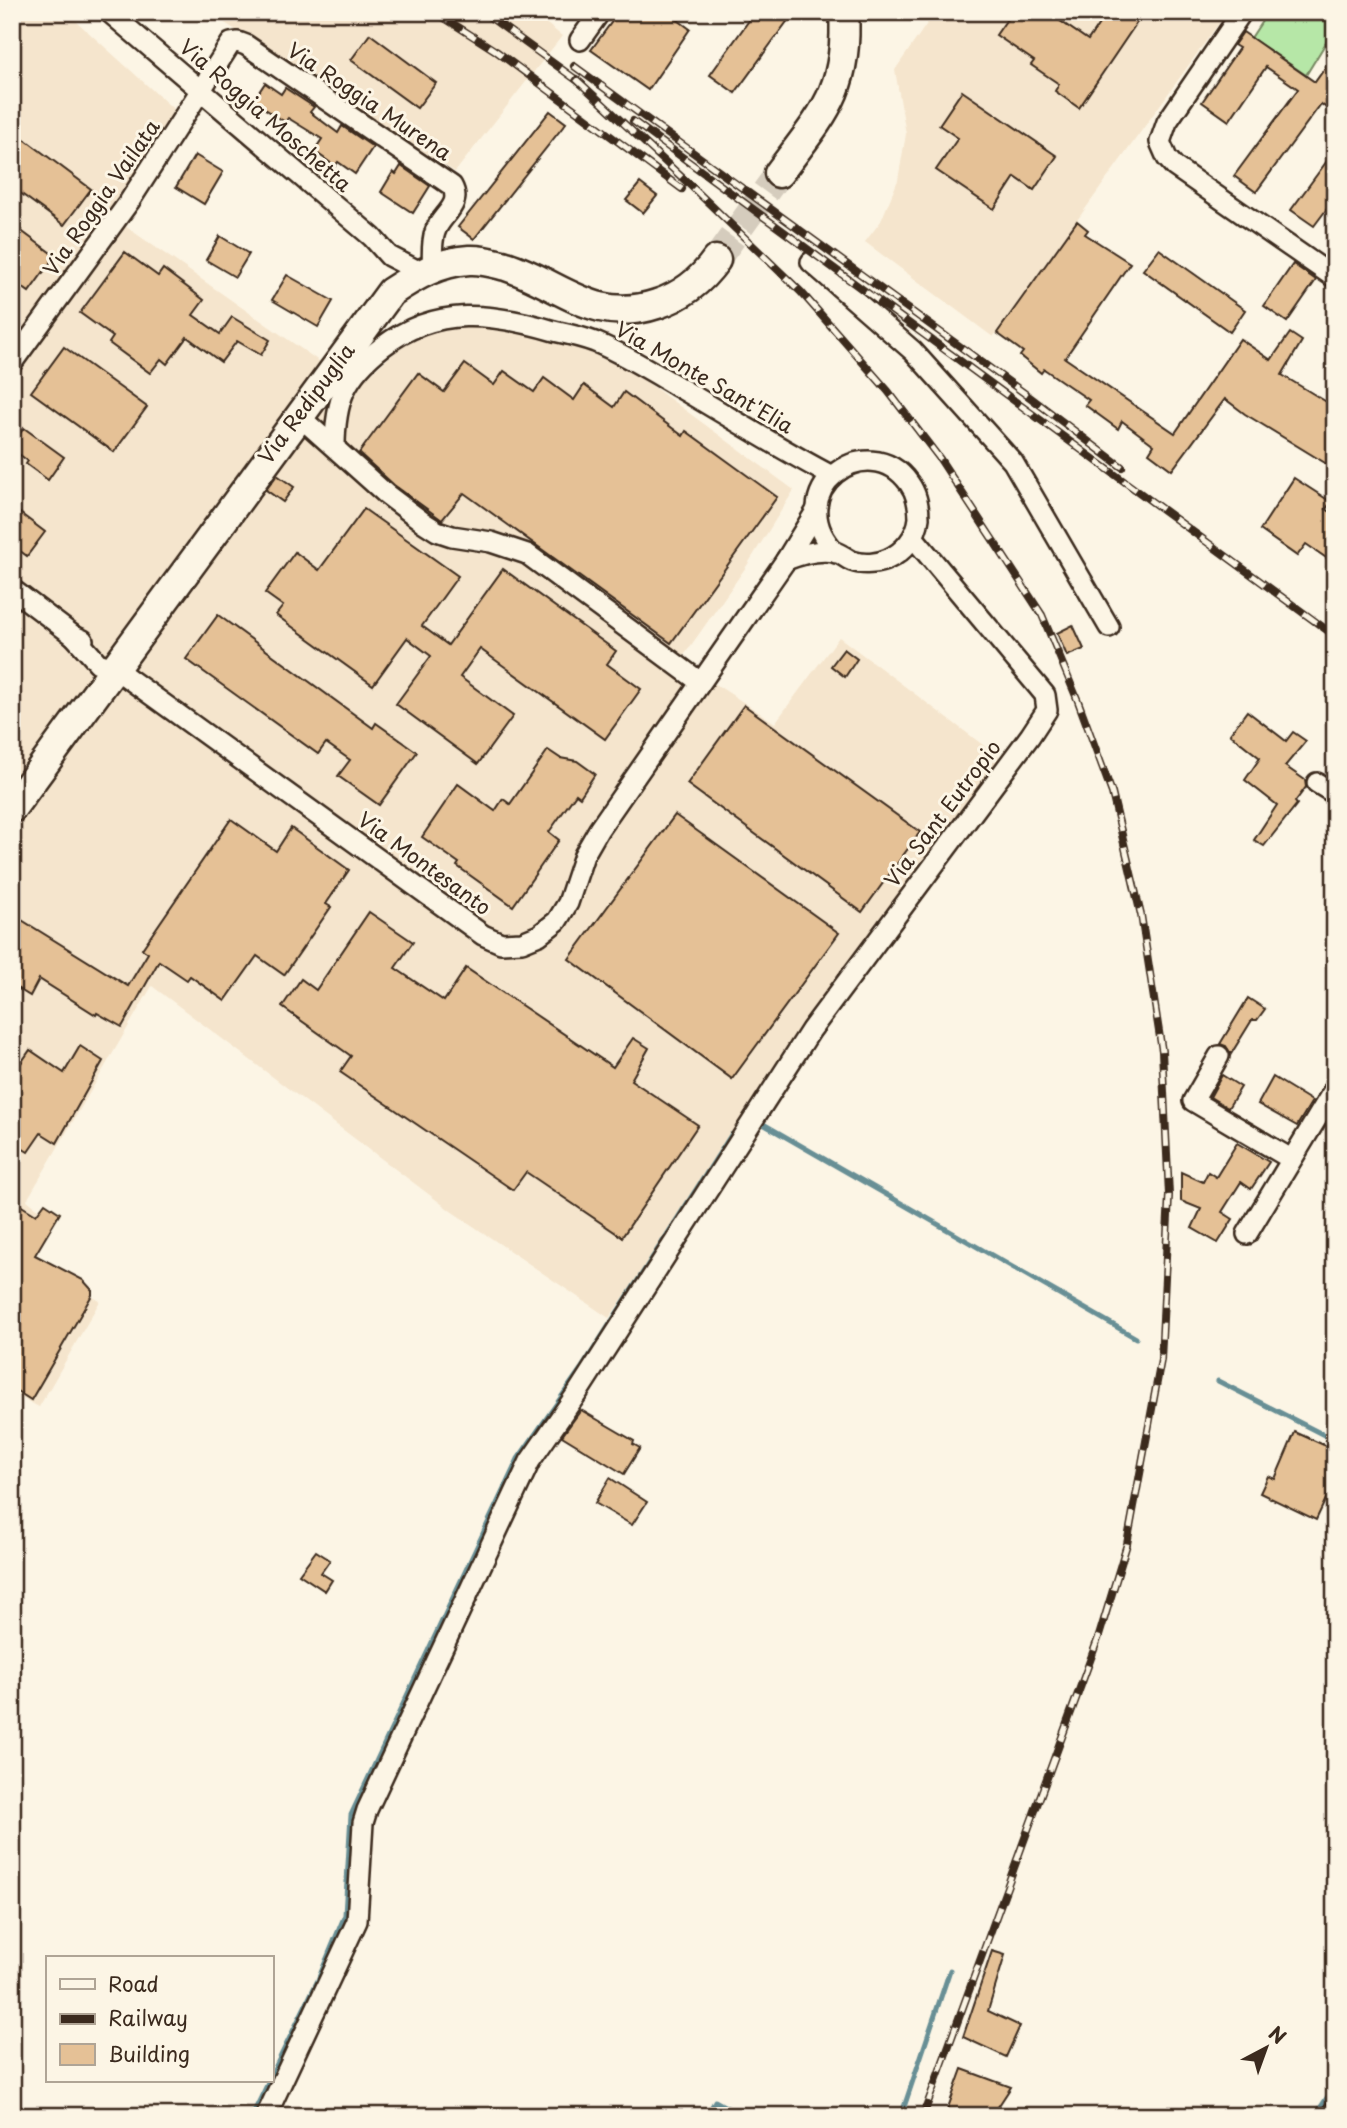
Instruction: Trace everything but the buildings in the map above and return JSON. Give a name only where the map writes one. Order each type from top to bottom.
[{"type":"street","name":"Via Roggia Moschetta","points":[[109,12],[372,237],[389,256],[426,270]]},
{"type":"street","points":[[580,40],[600,12]]},
{"type":"street","points":[[779,173],[821,116],[840,78],[846,41],[844,12]]},
{"type":"street","points":[[1242,12],[1167,122],[1160,142],[1167,158],[1175,167],[1335,278]]},
{"type":"street","name":"Via Roggia Murena","points":[[202,91],[231,43],[246,45],[452,186],[456,194],[455,203],[435,230],[426,270]]},
{"type":"street","name":"Via Roggia Vailata","points":[[12,363],[129,202],[202,91]]},
{"type":"street","points":[[389,256],[391,292]]},
{"type":"street","name":"Via Redipuglia","points":[[12,808],[391,292],[426,270],[469,260],[488,261],[519,271],[595,308],[632,310],[675,298],[693,286],[716,260]]},
{"type":"street","points":[[811,262],[913,351],[1013,462],[1109,628]]},
{"type":"street","name":"Via Monte Sant'Elia","points":[[335,447],[337,406],[352,375],[368,358],[403,333],[426,323],[458,315],[495,316],[595,342],[648,369],[832,476]]},
{"type":"street","points":[[296,418],[309,425],[386,494],[437,531],[491,542],[527,554],[700,682]]},
{"type":"street","points":[[860,461],[876,461],[892,467],[905,477],[914,490],[919,505],[918,522],[913,537],[902,551],[887,560],[870,564],[852,561],[836,553],[822,534],[816,511],[823,486],[832,476],[845,466],[860,461]]},
{"type":"street","name":"Via Montesanto","points":[[12,589],[74,636],[94,644],[105,653],[114,668],[483,935],[501,943],[522,942],[539,935],[557,921],[568,903],[584,855],[599,828],[786,560],[816,511]]},
{"type":"street","name":"Via Sant Eutropio","points":[[266,2116],[357,1921],[363,1823],[367,1810],[530,1461],[578,1392],[811,1030],[1047,710],[1045,695],[913,537]]},
{"type":"street","points":[[786,560],[802,554],[836,553]]},
{"type":"street","points":[[1317,783],[1335,794]]},
{"type":"street","points":[[1219,1056],[1193,1101],[1292,1159]]},
{"type":"street","points":[[1247,1234],[1335,1088]]},
{"type":"street","points":[[1330,2116],[1335,2110]]},
{"type":"shaded area","points":[[12,12],[66,12],[190,124],[125,226],[356,387],[403,345],[451,325],[504,327],[614,358],[794,490],[746,567],[680,661],[775,723],[839,637],[1003,760],[609,1318],[451,1211],[152,986],[27,1200],[51,1219],[26,1259],[100,1301],[39,1407],[12,1393]]},
{"type":"shaded area","points":[[208,12],[532,12],[562,36],[455,172]]},
{"type":"shaded area","points":[[935,12],[1227,12],[993,337],[865,242],[881,221],[898,180],[906,134],[895,70]]},
{"type":"green space","points":[[1268,12],[1335,12],[1335,28],[1306,75],[1251,38]]},
{"type":"waterway","points":[[765,1125],[1136,1338]]},
{"type":"waterway","points":[[273,2072],[318,1980],[345,1915],[351,1815],[518,1459],[581,1369],[731,1135]]},
{"type":"waterway","points":[[1218,1381],[1326,1436],[1335,1420]]},
{"type":"waterway","points":[[901,2116],[950,1970]]},
{"type":"waterway","points":[[252,2116],[269,2082]]},
{"type":"waterway","points":[[1315,2116],[1335,2086]]},
{"type":"waterway","points":[[707,2116],[715,2101],[742,2116]]},
{"type":"tunnel","points":[[716,260],[779,173]]},
{"type":"railway","points":[[435,12],[496,51],[682,189]]},
{"type":"railway","points":[[483,12],[582,84]]},
{"type":"railway","points":[[574,66],[1122,467]]},
{"type":"railway","points":[[576,79],[801,292],[888,391],[940,459],[1042,615],[1112,793],[1141,915],[1162,1051],[1169,1195],[1161,1360],[1127,1544],[1099,1636],[923,2116]]},
{"type":"railway","points":[[633,121],[1335,636]]}]
